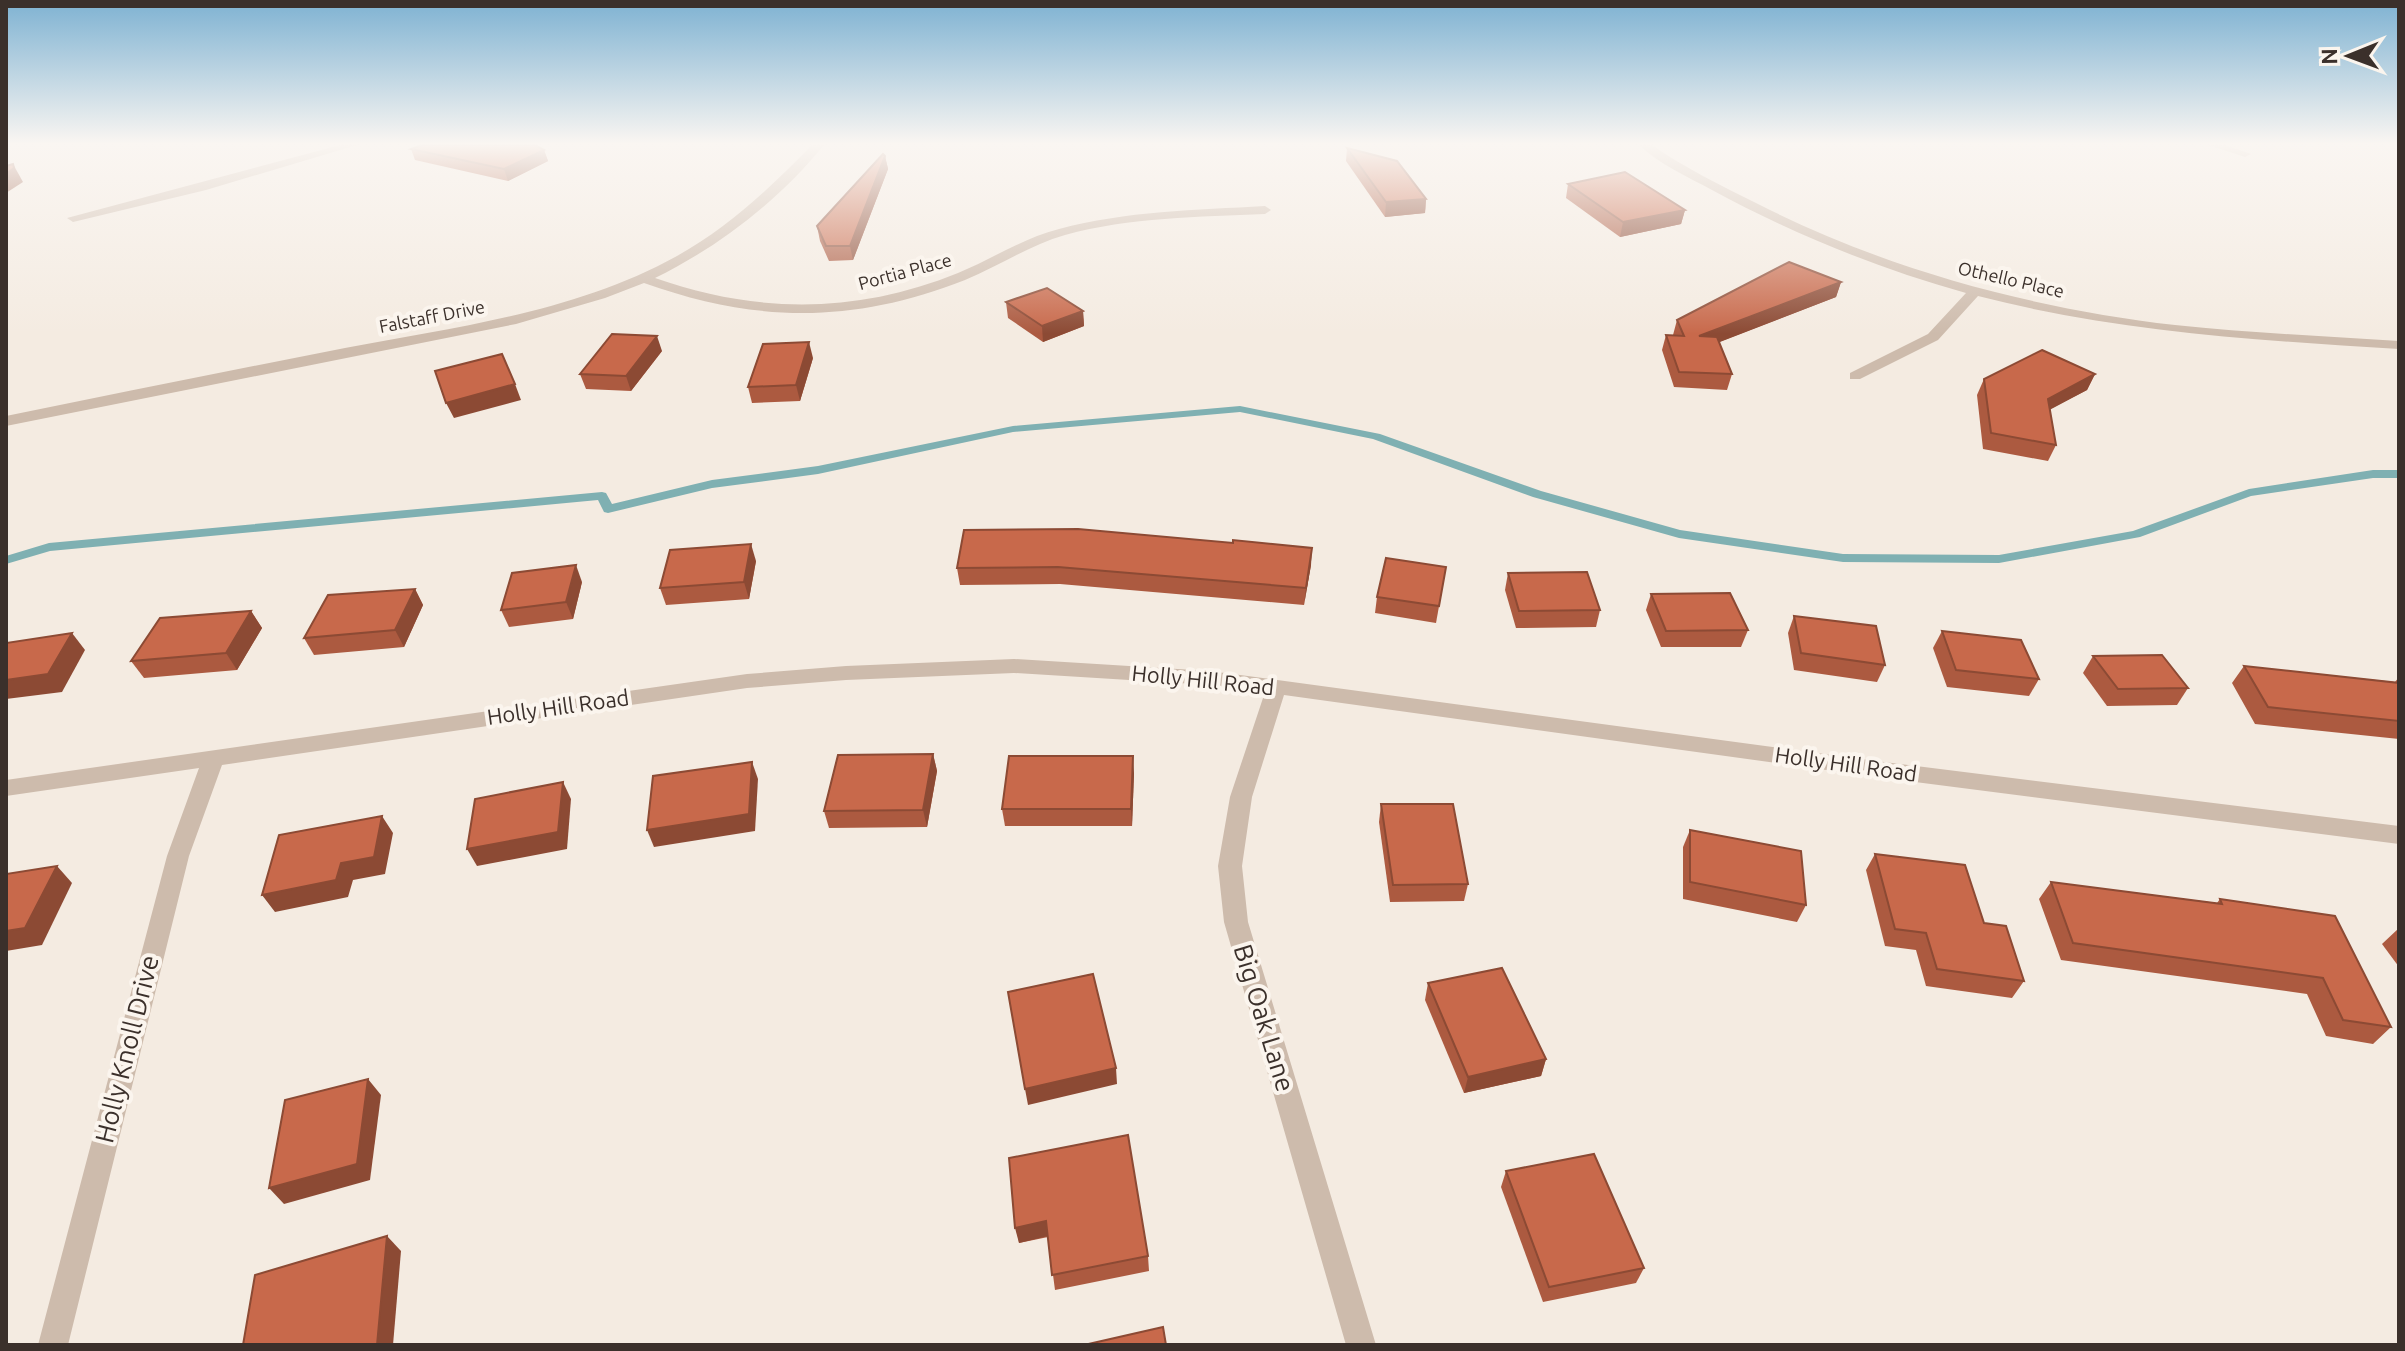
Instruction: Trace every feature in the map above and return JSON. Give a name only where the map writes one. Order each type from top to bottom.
[{"type":"street","points":[[73,218],[114,208]]},
{"type":"street","name":"Falstaff Drive","points":[[6,421],[512,319],[575,302],[643,278],[678,261],[738,224],[757,208]]},
{"type":"street","name":"Othello Place","points":[[1756,208],[1868,259],[2030,304],[2145,325],[2399,345]]},
{"type":"street","name":"Portia Place","points":[[643,278],[684,293],[749,307],[854,305],[925,290],[1037,240],[1074,229],[1142,217],[1265,210]]},
{"type":"street","points":[[1855,376],[1933,337],[1975,291]]},
{"type":"street","name":"Holly Hill Road","points":[[6,788],[747,681],[846,673],[1014,666],[1210,678],[1884,770],[2399,835]]},
{"type":"street","name":"Big Oak Lane","points":[[1277,687],[1241,797],[1230,866],[1236,922],[1361,1345]]},
{"type":"street","name":"Holly Knoll Drive","points":[[53,1345],[178,856],[214,757]]},
{"type":"building","points":[[833,208],[865,208],[850,246],[826,246],[817,226]]},
{"type":"building","points":[[1603,208],[1685,210],[1623,222]]},
{"type":"building","points":[[1789,262],[1841,282],[1699,336],[1717,337],[1732,374],[1679,372],[1666,335],[1684,336],[1677,320]]},
{"type":"building","points":[[1047,288],[1083,311],[1042,326],[1006,302]]},
{"type":"building","points":[[612,334],[657,336],[626,376],[580,374]]},
{"type":"building","points":[[809,342],[796,385],[748,387],[763,344]]},
{"type":"building","points":[[2042,350],[2095,374],[2048,399],[2056,445],[1991,433],[1984,379]]},
{"type":"building","points":[[502,354],[515,384],[446,403],[435,371]]},
{"type":"building","points":[[1078,529],[1312,548],[1306,588],[1058,567],[957,568],[964,530]]},
{"type":"building","points":[[751,544],[744,582],[660,588],[670,550]]},
{"type":"building","points":[[1386,558],[1446,567],[1439,606],[1377,597]]},
{"type":"building","points":[[576,565],[566,602],[501,610],[512,573]]},
{"type":"building","points":[[1587,572],[1600,610],[1519,611],[1508,573]]},
{"type":"building","points":[[415,589],[395,630],[304,638],[328,595]]},
{"type":"building","points":[[1730,593],[1748,630],[1666,631],[1651,594]]},
{"type":"building","points":[[251,611],[226,653],[131,661],[160,618]]},
{"type":"building","points":[[1794,616],[1876,626],[1885,665],[1801,653]]},
{"type":"building","points":[[1942,631],[2021,640],[2039,679],[1956,670]]},
{"type":"building","points":[[72,633],[48,674],[6,680],[6,643]]},
{"type":"building","points":[[2162,655],[2188,688],[2118,689],[2093,656]]},
{"type":"building","points":[[2244,666],[2399,683],[2399,721],[2268,707]]},
{"type":"building","points":[[933,754],[923,810],[824,811],[838,755]]},
{"type":"building","points":[[1009,756],[1133,756],[1131,809],[1002,809]]},
{"type":"building","points":[[752,762],[749,814],[647,830],[653,776]]},
{"type":"building","points":[[563,782],[558,832],[467,849],[475,799]]},
{"type":"building","points":[[1381,804],[1453,804],[1468,884],[1393,885]]},
{"type":"building","points":[[382,816],[374,857],[341,863],[336,880],[262,895],[279,835]]},
{"type":"building","points":[[1690,830],[1801,851],[1806,905],[1690,882]]},
{"type":"building","points":[[1875,854],[1965,865],[1984,923],[2006,926],[2024,981],[1937,969],[1926,933],[1895,929]]},
{"type":"building","points":[[57,866],[25,928],[6,931],[6,874]]},
{"type":"building","points":[[2051,882],[2222,904],[2220,899],[2335,916],[2391,1027],[2343,1020],[2323,978],[2073,943]]},
{"type":"building","points":[[1502,968],[1546,1059],[1468,1077],[1428,983]]},
{"type":"building","points":[[1093,974],[1116,1068],[1025,1089],[1008,992]]},
{"type":"building","points":[[368,1079],[357,1164],[269,1188],[285,1100]]},
{"type":"building","points":[[1128,1135],[1148,1256],[1052,1275],[1046,1221],[1015,1228],[1009,1158]]},
{"type":"building","points":[[1594,1154],[1644,1268],[1549,1287],[1506,1171]]},
{"type":"building","points":[[387,1236],[377,1345],[243,1345],[255,1275]]},
{"type":"building","points":[[1163,1327],[1166,1345],[1084,1345]]},
{"type":"waterway","points":[[6,560],[49,547],[602,496],[608,509],[712,484],[818,470],[1013,429],[1240,409],[1376,436],[1537,494],[1679,534],[1843,558],[1999,559],[2136,534],[2249,493],[2373,474],[2399,474]]}]
